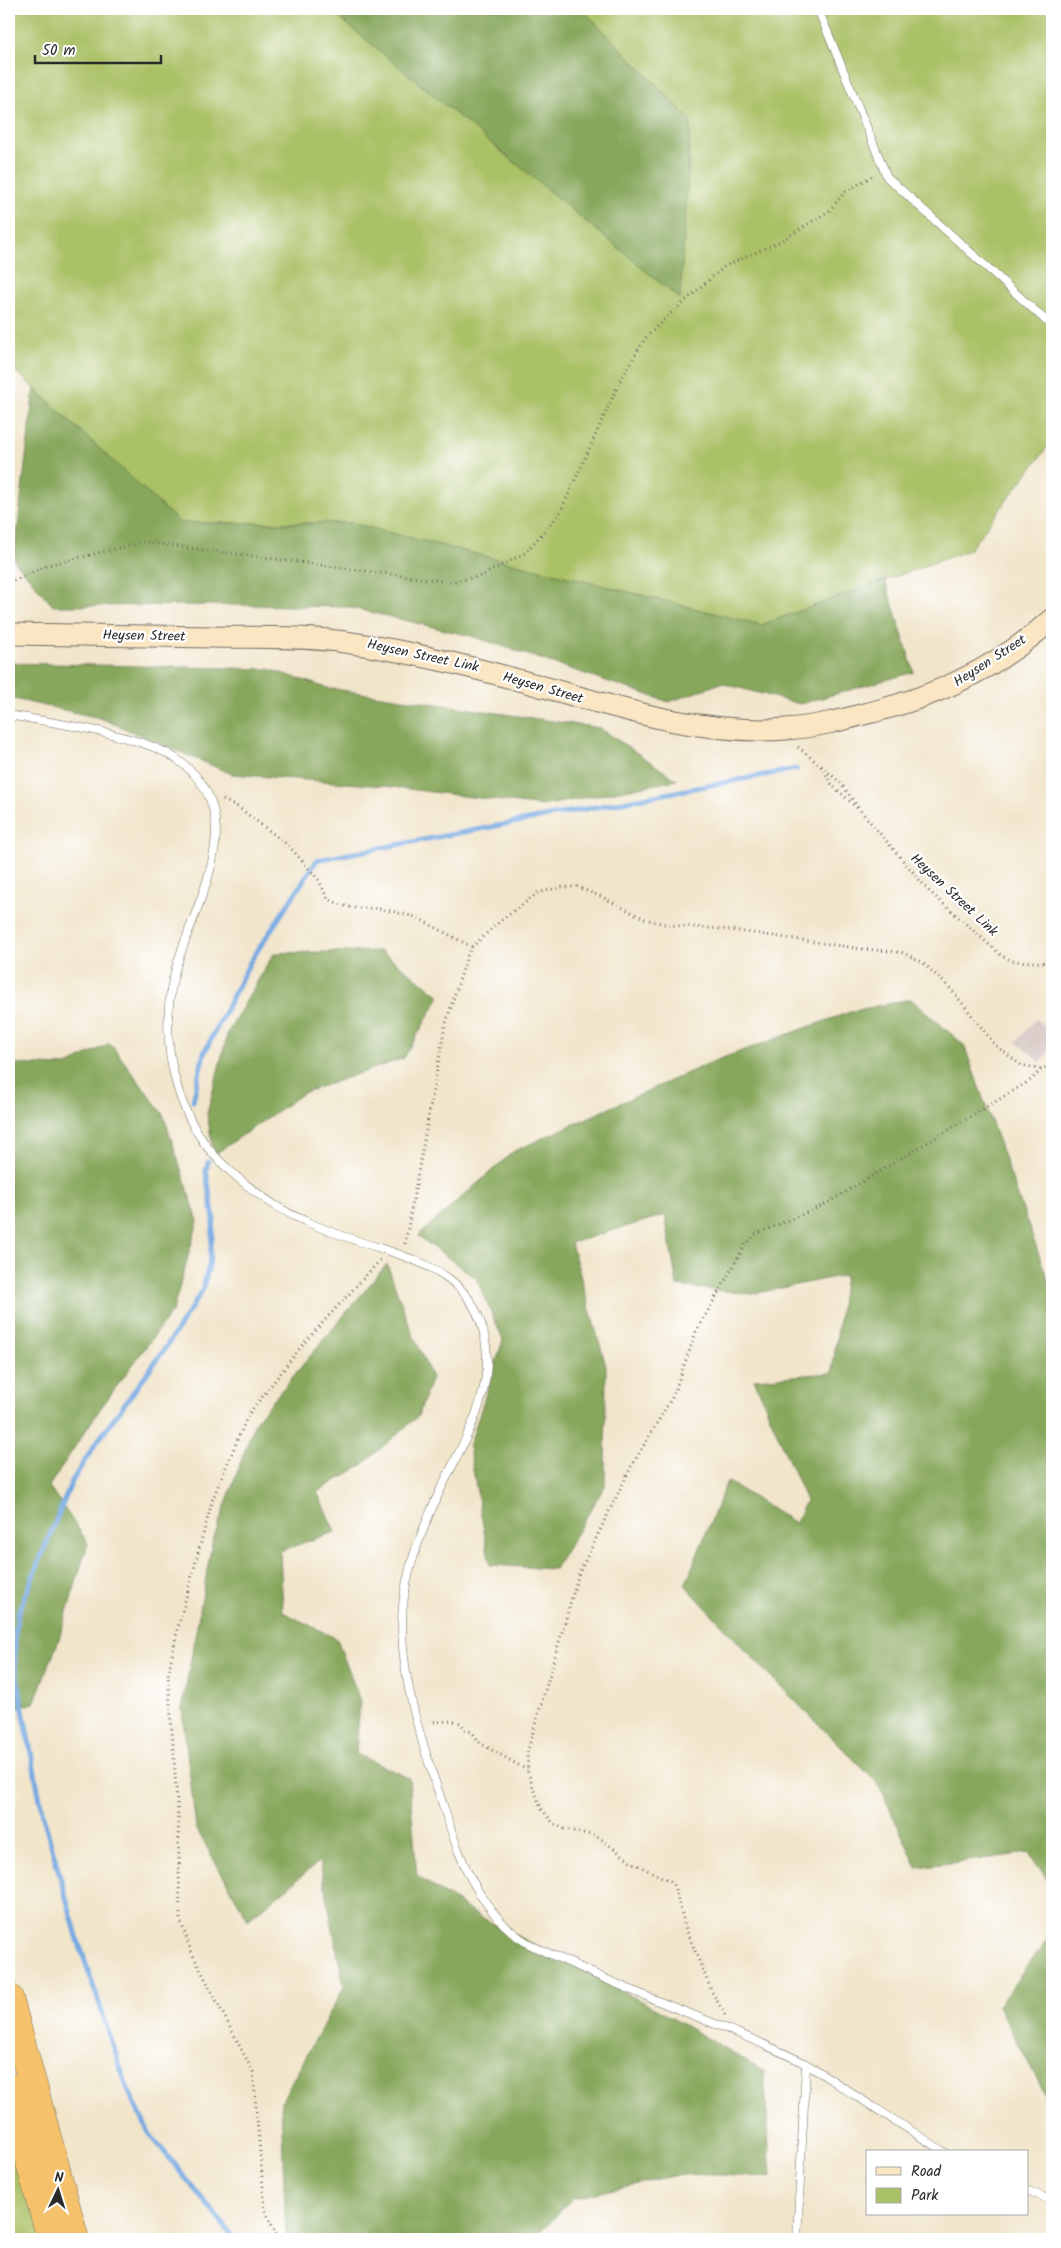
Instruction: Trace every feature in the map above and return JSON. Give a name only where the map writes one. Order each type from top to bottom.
[{"type":"highway","points":[[9,1998],[75,2239]]},
{"type":"highway","points":[[9,2087],[51,2239]]},
{"type":"main road","name":"Heysen Street","points":[[9,634],[275,638],[342,642],[432,657],[647,716],[722,728],[784,729],[826,724],[904,704],[956,685],[992,664],[1052,619]]},
{"type":"lane","points":[[818,9],[886,177],[1052,326]]},
{"type":"lane","points":[[9,715],[142,742],[176,757],[195,775],[209,795],[215,816],[214,860],[181,952],[168,1012],[168,1041],[182,1101],[198,1136],[224,1166],[268,1202],[300,1219],[403,1255],[447,1276],[459,1286],[473,1304],[479,1318],[484,1332],[488,1357],[487,1380],[480,1404],[431,1509],[412,1560],[404,1594],[403,1642],[409,1687],[418,1726],[457,1848],[482,1898],[510,1931],[528,1943],[609,1982],[732,2032],[806,2065],[941,2150]]},
{"type":"lane","points":[[797,2239],[806,2065]]},
{"type":"lane","points":[[1028,2190],[1052,2201]]},
{"type":"path","points":[[9,583],[48,565],[144,542],[451,582],[481,576],[525,553],[560,513],[620,381],[645,338],[725,266],[781,241],[829,211],[844,193],[883,169]]},
{"type":"path","name":"Heysen Street Link","points":[[794,746],[819,763],[841,783],[859,809],[929,891],[1002,956],[1013,961],[1052,963]]},
{"type":"path","name":"Heysen Street Link","points":[[819,763],[832,785],[859,809]]},
{"type":"path","points":[[209,795],[238,807],[288,845],[298,855],[306,868],[313,873],[328,899],[346,907],[382,909],[416,917],[472,947]]},
{"type":"path","points":[[403,1255],[445,1026],[454,993],[472,947],[500,922],[538,893],[561,887],[577,887],[600,896],[645,919],[669,925],[732,930],[862,949],[901,952],[922,962],[951,990],[996,1046],[1021,1065],[1042,1069]]},
{"type":"path","points":[[732,2032],[719,2002],[712,1992],[680,1916],[677,1895],[670,1881],[633,1863],[597,1836],[558,1827],[541,1808],[527,1770],[529,1742],[549,1681],[571,1594],[579,1573],[638,1454],[673,1396],[696,1332],[745,1244],[756,1234],[824,1205],[1031,1080],[1042,1069],[1052,1065]]},
{"type":"path","points":[[278,2239],[265,2210],[253,2072],[191,1951],[180,1919],[178,1815],[168,1675],[178,1627],[214,1498],[248,1415],[304,1343],[389,1251]]},
{"type":"path","points":[[418,1726],[435,1720],[452,1720],[462,1723],[465,1730],[472,1732],[480,1743],[527,1770]]},
{"type":"shaded area","points":[[1036,1019],[1052,1033],[1052,1048],[1040,1062],[1016,1042]]},
{"type":"green space","points":[[9,9],[1052,9],[1052,441],[969,550],[761,625],[351,523],[180,523],[9,365]]},
{"type":"green space","points":[[329,9],[582,9],[691,120],[680,299]]},
{"type":"green space","points":[[34,388],[180,523],[351,523],[761,625],[885,580],[914,672],[800,704],[721,683],[669,702],[475,637],[348,607],[239,605],[53,606],[14,560]]},
{"type":"green space","points":[[9,663],[269,669],[327,688],[600,728],[677,780],[542,806],[384,786],[232,774],[100,718],[9,698]]},
{"type":"green space","points":[[381,951],[440,996],[404,1058],[303,1093],[214,1155],[207,1114],[228,1032],[274,953]]},
{"type":"green space","points":[[911,999],[964,1045],[1052,1291],[1052,1886],[1029,1853],[917,1867],[878,1784],[762,1668],[685,1585],[727,1481],[795,1523],[806,1501],[754,1379],[832,1373],[845,1275],[752,1294],[677,1286],[665,1215],[571,1243],[606,1366],[605,1486],[555,1569],[490,1565],[469,1447],[503,1340],[476,1278],[418,1236],[514,1151],[714,1061],[853,1011]]},
{"type":"green space","points":[[110,1043],[163,1114],[198,1221],[173,1310],[100,1409],[49,1486],[88,1543],[58,1642],[34,1703],[9,1709],[9,1128],[17,1120],[9,1097],[9,1064],[66,1066]]},
{"type":"green space","points":[[387,1264],[411,1330],[432,1378],[418,1416],[361,1466],[317,1492],[335,1532],[280,1551],[283,1612],[337,1639],[360,1701],[356,1754],[409,1778],[417,1876],[477,1915],[658,2010],[764,2071],[771,2177],[682,2174],[574,2198],[532,2239],[286,2239],[281,2102],[344,1987],[320,1861],[248,1920],[196,1828],[182,1709],[212,1543],[255,1422]]},
{"type":"green space","points":[[1052,1933],[1052,2107],[998,2006]]},
{"type":"green space","points":[[9,2080],[52,2239],[9,2239]]},
{"type":"waterway","points":[[193,1101],[204,1053],[250,962],[317,860],[796,769]]},
{"type":"waterway","points":[[208,1162],[206,1171],[214,1220],[209,1265],[202,1291],[166,1347],[94,1446],[72,1481],[18,1613],[15,1634],[15,1667],[43,1816],[78,1940],[127,2087],[149,2133],[235,2239]]}]
